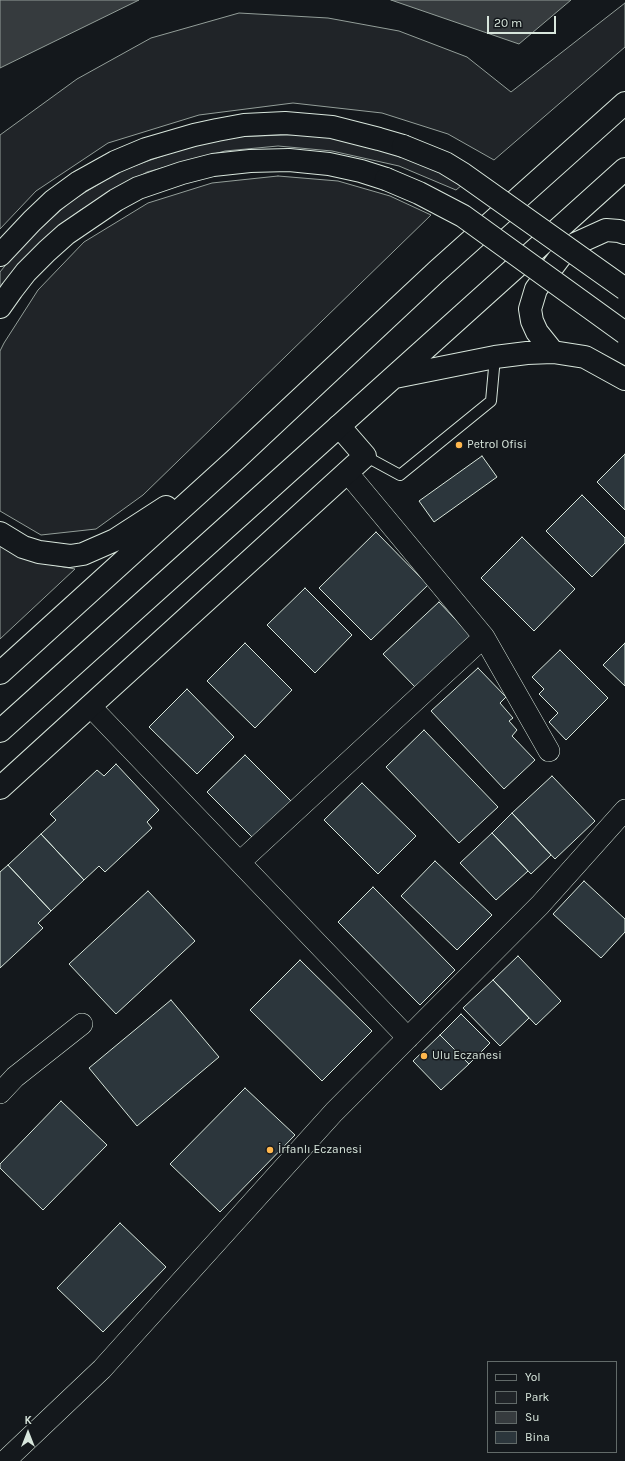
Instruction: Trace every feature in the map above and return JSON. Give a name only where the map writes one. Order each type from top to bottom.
[{"type":"main road","points":[[0,673],[235,460],[436,272],[625,103]]},
{"type":"main road","points":[[0,255],[27,225],[48,206],[79,182],[115,162],[146,149],[194,135],[244,125],[285,123],[332,127],[403,146],[439,160],[463,174],[625,289]]},
{"type":"main road","points":[[0,307],[26,272],[66,234],[116,200],[138,188],[182,173],[212,165],[250,161],[289,160],[329,164],[361,171],[386,179],[419,193],[463,216],[625,333]]},
{"type":"main road","points":[[0,730],[625,169]]},
{"type":"main road","points":[[554,352],[537,332],[532,321],[530,309],[536,289],[560,257],[575,244],[606,230],[625,233]]},
{"type":"main road","points":[[394,377],[495,356],[554,352],[585,357],[625,379]]},
{"type":"main road","points":[[0,788],[365,456],[339,426]]},
{"type":"main road","points":[[0,533],[23,546],[39,552],[70,556],[83,554],[115,540],[138,526],[235,460]]},
{"type":"street","points":[[347,472],[484,637],[549,751]]},
{"type":"street","points":[[240,862],[484,637]]},
{"type":"street","points":[[90,706],[408,1038]]},
{"type":"street","points":[[5,1461],[102,1369],[334,1112],[540,905],[625,810]]},
{"type":"street","points":[[0,1093],[15,1077],[82,1024]]},
{"type":"lane","points":[[365,456],[400,474],[491,401],[495,356]]},
{"type":"green space","points":[[625,3],[625,47],[494,160],[448,134],[382,113],[293,103],[199,115],[108,143],[36,191],[0,229],[0,135],[77,79],[151,38],[239,13],[328,18],[399,31],[467,57],[511,92]]},
{"type":"green space","points":[[312,134],[357,142],[399,154],[435,170],[462,185],[456,190],[399,166],[332,151],[278,146],[225,151],[147,172],[79,211],[32,253],[0,290],[0,272],[22,245],[71,201],[120,171],[176,151],[230,137]]},
{"type":"green space","points":[[278,176],[338,181],[390,196],[431,215],[143,495],[96,529],[41,535],[0,511],[0,351],[38,290],[84,242],[148,203],[212,183]]},
{"type":"green space","points":[[0,546],[47,564],[75,569],[0,639]]},
{"type":"water","points":[[0,0],[139,0],[0,68]]},
{"type":"water","points":[[391,0],[571,0],[519,44]]},
{"type":"building","points":[[625,454],[625,510],[597,482]]},
{"type":"building","points":[[482,456],[497,477],[434,522],[419,501]]},
{"type":"building","points":[[582,495],[625,538],[625,543],[592,577],[546,531]]},
{"type":"building","points":[[376,532],[428,585],[371,640],[319,588]]},
{"type":"building","points":[[522,537],[575,589],[534,631],[481,578]]},
{"type":"building","points":[[305,588],[352,635],[315,673],[267,625]]},
{"type":"building","points":[[439,602],[471,636],[416,688],[383,654]]},
{"type":"building","points":[[245,643],[292,690],[255,728],[207,681]]},
{"type":"building","points":[[625,643],[625,686],[603,665]]},
{"type":"building","points":[[560,650],[608,698],[566,740],[549,722],[558,713],[539,694],[544,689],[532,677]]},
{"type":"building","points":[[478,668],[506,697],[500,703],[513,718],[509,721],[517,730],[512,736],[535,760],[504,789],[431,711]]},
{"type":"building","points":[[187,689],[234,737],[197,774],[149,727]]},
{"type":"building","points":[[424,730],[498,807],[459,843],[386,767]]},
{"type":"building","points":[[245,755],[292,802],[255,840],[207,792]]},
{"type":"building","points":[[116,764],[159,810],[147,822],[152,828],[105,872],[99,866],[84,880],[41,834],[56,820],[50,814],[97,770],[104,776]]},
{"type":"building","points":[[552,776],[595,821],[555,859],[512,813]]},
{"type":"building","points":[[362,783],[416,836],[378,874],[324,820]]},
{"type":"building","points":[[512,813],[551,855],[531,874],[492,833]]},
{"type":"building","points":[[492,833],[528,871],[496,900],[460,863]]},
{"type":"building","points":[[41,834],[84,880],[51,911],[8,865]]},
{"type":"building","points":[[435,861],[492,915],[457,950],[401,896]]},
{"type":"building","points":[[8,865],[51,911],[38,923],[43,928],[0,968],[0,872]]},
{"type":"building","points":[[584,881],[625,919],[625,932],[601,958],[553,914]]},
{"type":"building","points":[[373,887],[455,970],[420,1005],[338,922]]},
{"type":"building","points":[[148,891],[195,941],[116,1014],[69,964]]},
{"type":"building","points":[[518,956],[561,1001],[536,1025],[493,980]]},
{"type":"building","points":[[300,960],[372,1031],[322,1081],[250,1010]]},
{"type":"building","points":[[493,980],[529,1018],[500,1046],[463,1008]]},
{"type":"building","points":[[171,1000],[219,1057],[137,1126],[89,1068]]},
{"type":"building","points":[[461,1014],[490,1043],[469,1064],[440,1035]]},
{"type":"building","points":[[440,1035],[469,1064],[441,1090],[413,1061]]},
{"type":"building","points":[[245,1088],[295,1135],[220,1212],[170,1164]]},
{"type":"building","points":[[61,1101],[107,1145],[43,1210],[0,1168],[0,1164]]},
{"type":"building","points":[[120,1223],[166,1267],[103,1332],[57,1288]]},
{"type":"place","name":"Petrol Ofisi","points":[[459,445]]},
{"type":"place","name":"Ulu Eczanesi","points":[[424,1056]]},
{"type":"place","name":"İrfanlı Eczanesi","points":[[270,1150]]}]
